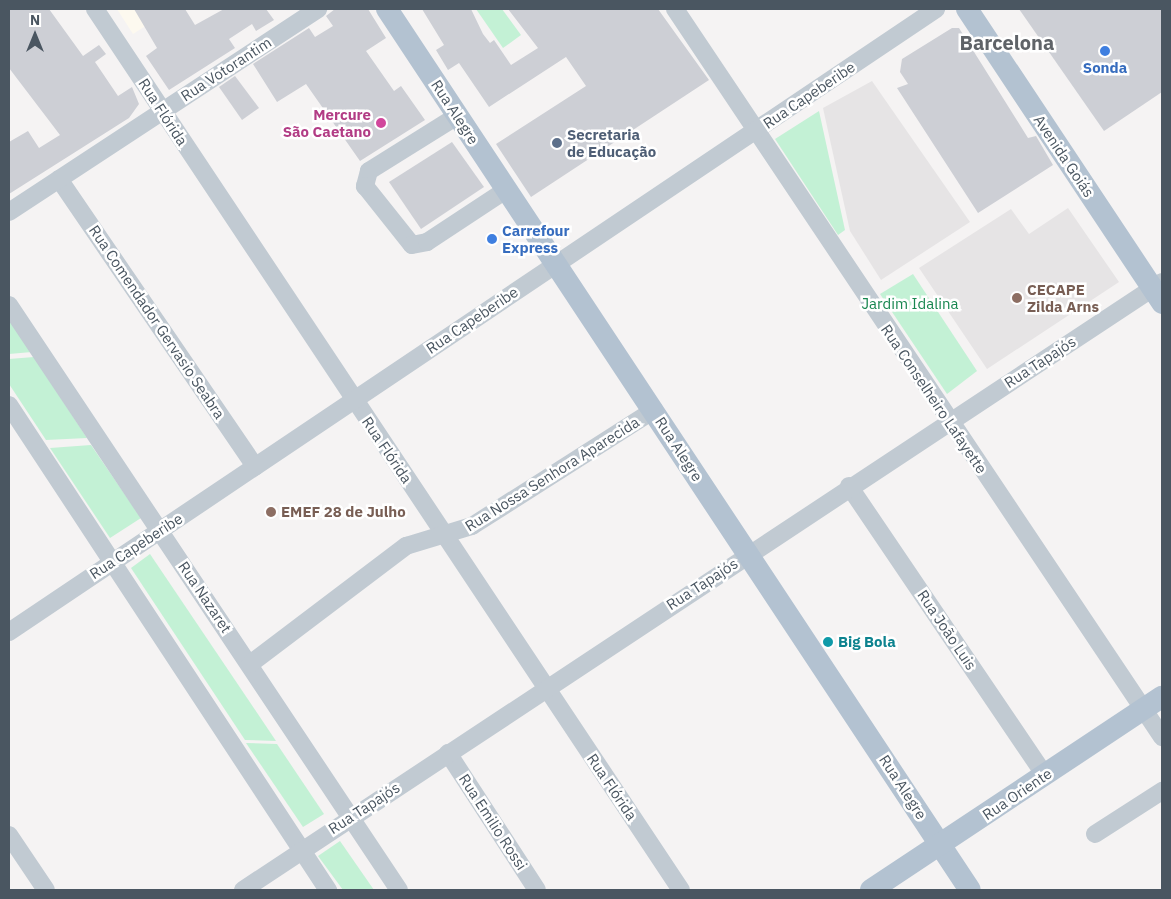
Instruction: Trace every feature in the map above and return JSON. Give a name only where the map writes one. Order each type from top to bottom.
[{"type":"main road","name":"Rua Alegre","points":[[387,9],[554,265],[654,410],[970,890]]},
{"type":"main road","name":"Avenida Goiás","points":[[967,9],[1159,291]]},
{"type":"main road","name":"Rua Oriente","points":[[871,890],[1162,696]]},
{"type":"street","name":"Rua Flórida","points":[[95,9],[353,400],[681,890]]},
{"type":"street","name":"Rua Votorantim","points":[[9,212],[318,9]]},
{"type":"street","name":"Rua Conselheiro Lafayette","points":[[675,9],[948,422],[1162,737]]},
{"type":"street","name":"Rua Capeberibe","points":[[9,631],[757,131],[936,9]]},
{"type":"street","points":[[457,116],[369,171],[365,186],[412,245],[427,242],[506,190]]},
{"type":"street","name":"Rua Comendador Gervasio Seabra","points":[[59,179],[255,466]]},
{"type":"street","name":"Rua Tapajós","points":[[243,890],[849,486],[1159,291]]},
{"type":"street","name":"Rua Nazaret","points":[[9,305],[161,530],[399,890]]},
{"type":"street","points":[[9,405],[328,890]]},
{"type":"street","name":"Rua Nossa Senhora Aparecida","points":[[250,664],[406,546],[472,526],[654,410]]},
{"type":"street","name":"Rua João Luis","points":[[849,486],[1045,775]]},
{"type":"street","name":"Rua Emilio Rossi","points":[[448,753],[537,890]]},
{"type":"street","points":[[1095,834],[1162,791]]},
{"type":"street","points":[[9,835],[46,890]]},
{"type":"shaded area","points":[[117,9],[172,9],[133,34]]},
{"type":"shaded area","points":[[872,81],[970,222],[881,280],[850,231],[823,108]]},
{"type":"shaded area","name":"CECAPE Zilda Arns","points":[[1068,208],[1119,282],[987,369],[919,268],[1011,209],[1029,234]]},
{"type":"green space","points":[[476,9],[502,9],[521,35],[503,48]]},
{"type":"green space","points":[[819,111],[845,230],[838,235],[775,139]]},
{"type":"green space","name":"Jardim Idalina","points":[[913,274],[977,371],[947,394],[880,294]]},
{"type":"green space","points":[[9,316],[32,352],[9,354]]},
{"type":"green space","points":[[34,357],[87,438],[46,440],[9,384],[9,359]]},
{"type":"green space","points":[[91,445],[141,518],[110,538],[50,448]]},
{"type":"green space","points":[[150,554],[276,741],[245,740],[131,568]]},
{"type":"green space","points":[[246,743],[277,744],[324,814],[303,827]]},
{"type":"green space","points":[[340,841],[374,890],[343,890],[318,856]]},
{"type":"building","points":[[9,9],[49,9],[83,56],[99,45],[106,54],[95,62],[118,96],[132,87],[139,104],[129,118],[9,194],[9,142],[28,131],[39,148],[60,135],[9,68]]},
{"type":"building","points":[[134,9],[185,9],[195,25],[224,9],[266,9],[274,20],[256,31],[252,24],[229,39],[235,48],[169,90],[146,56],[157,48]]},
{"type":"building","points":[[335,9],[368,9],[386,38],[366,51],[394,91],[401,86],[425,120],[360,161],[306,84],[277,102],[253,64],[309,28],[315,37],[333,26],[326,16]]},
{"type":"building","points":[[422,9],[471,9],[483,34],[490,43],[494,40],[511,65],[538,48],[508,9],[658,9],[709,80],[531,197],[496,144],[586,86],[566,57],[489,107],[459,63],[448,70],[436,50],[444,45]]},
{"type":"building","name":"Sonda","points":[[1019,9],[1162,9],[1162,92],[1104,131]]},
{"type":"building","points":[[952,28],[959,28],[1028,138],[1036,136],[1053,165],[978,213],[897,88],[908,84],[900,72],[902,59]]},
{"type":"building","points":[[235,76],[259,108],[242,120],[219,87]]},
{"type":"building","points":[[452,142],[484,187],[421,229],[389,182]]},
{"type":"place","name":"Sonda","points":[[1105,51]]},
{"type":"place","name":"Mercure São Caetano","points":[[381,123]]},
{"type":"place","name":"Secretaria de Educação","points":[[557,143]]},
{"type":"place","name":"Carrefour Express","points":[[492,239]]},
{"type":"place","name":"CECAPE Zilda Arns","points":[[1017,298]]},
{"type":"place","name":"EMEF 28 de Julho","points":[[271,512]]},
{"type":"place","name":"Big Bola","points":[[828,642]]},
{"type":"district","name":"Barcelona","points":[[1007,42]]}]
